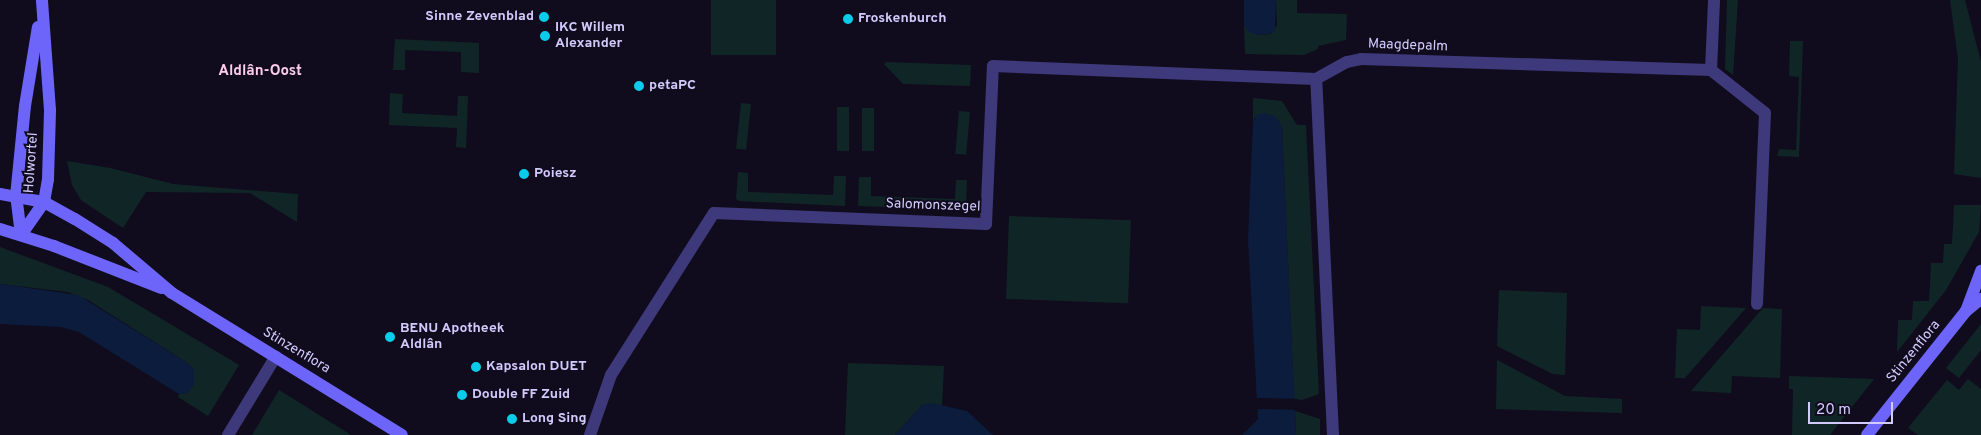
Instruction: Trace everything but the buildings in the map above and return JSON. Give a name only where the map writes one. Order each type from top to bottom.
[{"type":"street","points":[[1714,0],[1710,70],[1765,113],[1757,304]]},
{"type":"street","name":"Holwortel","points":[[21,235],[16,196],[25,106],[41,4]]},
{"type":"street","name":"Holwortel","points":[[21,235],[44,202],[50,110],[41,4]]},
{"type":"street","name":"Maagdepalm","points":[[1316,79],[1347,62],[1361,59],[1710,70]]},
{"type":"street","name":"Salomonszegel","points":[[590,435],[611,376],[714,213],[986,224],[993,66],[1316,79]]},
{"type":"street","points":[[1316,79],[1333,435]]},
{"type":"street","name":"Stinzenflora","points":[[0,194],[44,202],[113,243],[172,293],[402,435]]},
{"type":"street","name":"Stinzenflora","points":[[0,230],[21,235],[172,293]]},
{"type":"street","name":"Stinzenflora","points":[[1966,311],[1981,271]]},
{"type":"street","name":"Stinzenflora","points":[[1867,435],[1966,311],[1981,299]]},
{"type":"street","points":[[228,435],[276,356]]},
{"type":"green space","points":[[711,0],[776,0],[776,55],[711,55]]},
{"type":"green space","points":[[1276,0],[1297,0],[1297,13],[1347,14],[1346,40],[1318,46],[1318,49],[1304,55],[1245,54],[1244,25],[1249,31],[1258,35],[1271,34],[1277,25]]},
{"type":"green space","points":[[1727,0],[1738,0],[1733,75],[1725,69]]},
{"type":"green space","points":[[1950,0],[1965,0],[1981,62],[1981,178],[1954,174],[1958,59]]},
{"type":"green space","points":[[395,39],[479,43],[479,73],[461,72],[461,52],[405,50],[405,70],[393,70]]},
{"type":"green space","points":[[1790,41],[1803,41],[1799,157],[1777,156],[1779,149],[1796,150],[1799,77],[1789,76]]},
{"type":"green space","points":[[886,62],[971,65],[970,86],[903,84],[884,64]]},
{"type":"green space","points":[[390,93],[403,94],[402,113],[457,116],[458,96],[468,96],[466,148],[456,147],[457,128],[389,125]]},
{"type":"green space","points":[[1253,98],[1282,101],[1297,125],[1306,125],[1319,394],[1302,400],[1294,399],[1282,127],[1255,117],[1253,122]]},
{"type":"green space","points":[[741,103],[751,104],[746,150],[736,149]]},
{"type":"green space","points":[[837,107],[849,107],[849,151],[837,151]]},
{"type":"green space","points":[[862,108],[874,108],[874,151],[862,151]]},
{"type":"green space","points":[[959,111],[970,112],[966,155],[955,154]]},
{"type":"green space","points":[[67,161],[110,168],[173,184],[298,194],[297,222],[250,193],[146,192],[123,228],[81,200],[72,185]]},
{"type":"green space","points":[[738,172],[748,173],[748,192],[833,195],[834,176],[846,176],[845,206],[739,201],[736,199]]},
{"type":"green space","points":[[859,177],[871,177],[871,196],[955,199],[956,180],[967,180],[966,205],[956,209],[858,206]]},
{"type":"green space","points":[[1954,205],[1981,205],[1979,232],[1946,290],[1897,352],[1898,320],[1912,320],[1913,301],[1929,301],[1931,263],[1943,263],[1944,244],[1952,244]]},
{"type":"green space","points":[[1009,216],[1131,220],[1128,303],[1006,299]]},
{"type":"green space","points":[[0,247],[108,287],[239,365],[208,416],[178,397],[179,394],[188,393],[194,369],[186,362],[88,300],[68,292],[0,284]]},
{"type":"green space","points":[[1499,290],[1567,293],[1565,375],[1553,374],[1497,346]]},
{"type":"green space","points":[[1701,306],[1746,308],[1685,378],[1675,378],[1677,329],[1700,330]]},
{"type":"green space","points":[[1763,308],[1782,309],[1780,378],[1732,376],[1731,393],[1691,391]]},
{"type":"green space","points":[[1981,324],[1981,350],[1959,378],[1946,368]]},
{"type":"green space","points":[[1497,360],[1565,396],[1622,399],[1622,413],[1496,409]]},
{"type":"green space","points":[[848,363],[944,366],[942,405],[922,405],[895,435],[845,435]]},
{"type":"green space","points":[[1789,376],[1874,379],[1830,435],[1792,435],[1793,389],[1789,389]]},
{"type":"green space","points":[[1968,379],[1981,389],[1981,435],[1918,435],[1908,428],[1947,380],[1959,390]]},
{"type":"green space","points":[[279,390],[351,435],[252,435]]},
{"type":"green space","points":[[1295,411],[1320,419],[1320,435],[1296,435]]},
{"type":"water","points":[[1244,0],[1276,0],[1275,30],[1270,34],[1258,35],[1249,32],[1244,25]]},
{"type":"water","points":[[1266,113],[1276,117],[1282,126],[1296,435],[1242,435],[1258,419],[1248,240],[1253,122],[1258,114]]},
{"type":"water","points":[[0,284],[78,295],[186,362],[194,369],[194,385],[188,393],[179,394],[79,332],[61,327],[0,324]]},
{"type":"water","points":[[931,403],[967,411],[993,435],[895,435],[922,405]]},
{"type":"pier","points":[[1254,398],[1297,399],[1297,410],[1254,409]]},
{"type":"place","name":"Sinne Zevenblad","points":[[544,17]]},
{"type":"place","name":"Froskenburch","points":[[848,19]]},
{"type":"place","name":"IKC Willem Alexander","points":[[545,36]]},
{"type":"place","name":"petaPC","points":[[639,86]]},
{"type":"place","name":"Poiesz","points":[[524,174]]},
{"type":"place","name":"BENU Apotheek Aldlân","points":[[390,337]]},
{"type":"place","name":"Kapsalon DUET","points":[[476,367]]},
{"type":"place","name":"Double FF Zuid","points":[[462,395]]},
{"type":"place","name":"Long Sing","points":[[512,419]]},
{"type":"district","name":"Aldlân-Oost","points":[[260,72]]}]
